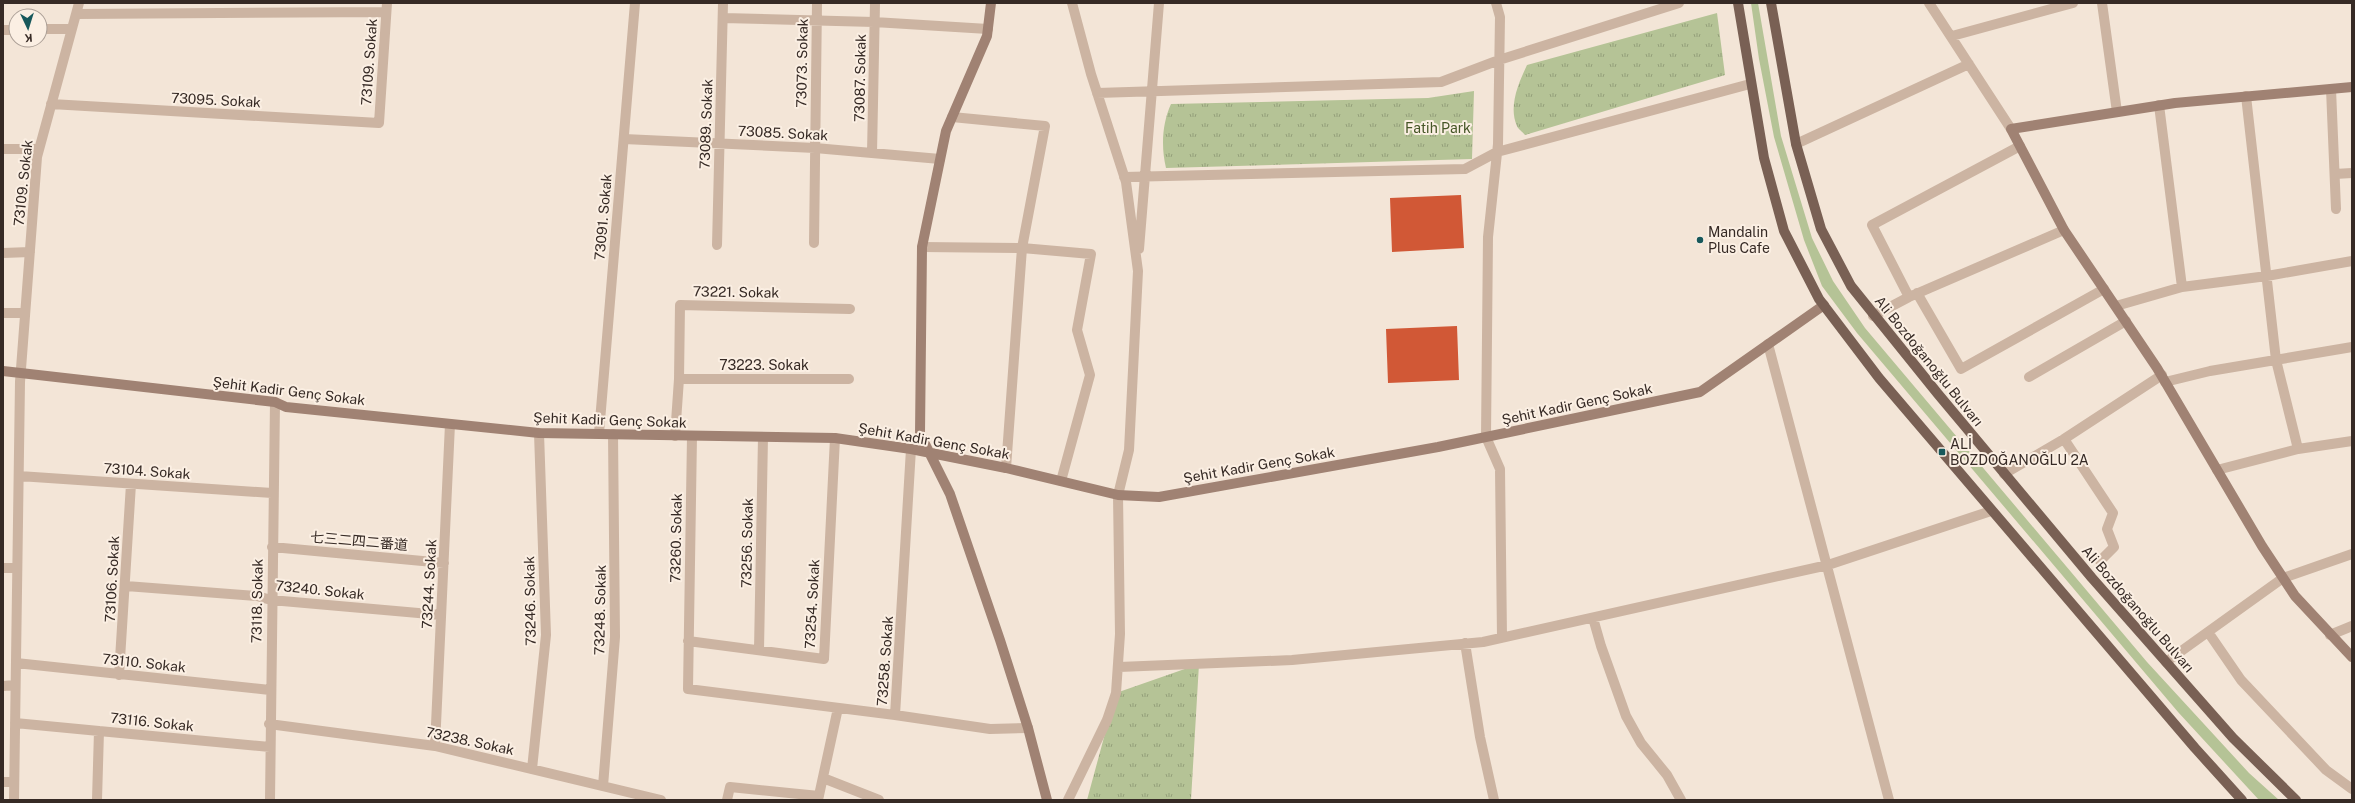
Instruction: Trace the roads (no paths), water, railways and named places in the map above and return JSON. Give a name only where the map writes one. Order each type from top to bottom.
[{"type":"main road","points":[[991,3],[987,36],[946,131],[922,247],[920,434],[950,494],[1028,728],[1047,800]]},
{"type":"main road","points":[[1738,3],[1750,84],[1764,158],[1784,231],[1824,305],[1879,378],[2242,800]]},
{"type":"main road","name":"Ali Bozdoğanoğlu Bulvarı","points":[[1771,3],[1796,144],[1821,229],[1851,286],[1873,316],[2004,474],[2166,662],[2233,738],[2296,800]]},
{"type":"main road","points":[[2352,87],[2159,105],[2011,129],[2064,230],[2164,379],[2217,470],[2294,596],[2352,657]]},
{"type":"main road","name":"Şehit Kadir Genç Sokak","points":[[3,371],[275,402],[286,407],[539,433],[835,438],[928,452],[1006,468],[1118,495],[1159,497],[1486,437],[1700,392],[1824,305]]},
{"type":"street","name":"73109. Sokak","points":[[14,800],[21,372],[38,149],[79,3]]},
{"type":"street","name":"73091. Sokak","points":[[599,433],[635,3]]},
{"type":"street","name":"73089. Sokak","points":[[717,245],[724,3]]},
{"type":"street","name":"73073. Sokak","points":[[814,243],[817,3]]},
{"type":"street","name":"73087. Sokak","points":[[872,153],[875,3]]},
{"type":"street","points":[[1072,3],[1124,177],[1138,267]]},
{"type":"street","points":[[1068,800],[1107,720],[1116,693],[1119,667],[1118,495],[1129,450],[1138,267],[1160,3]]},
{"type":"street","points":[[1496,3],[1500,17],[1497,152],[1488,237],[1486,437],[1500,469],[1502,638]]},
{"type":"street","points":[[1098,93],[1441,82],[1499,60],[1679,3]]},
{"type":"street","points":[[1929,3],[1952,36],[2011,129]]},
{"type":"street","points":[[1952,36],[2073,3]]},
{"type":"street","points":[[2102,3],[2116,112]]},
{"type":"street","name":"73109. Sokak","points":[[379,123],[387,8]]},
{"type":"street","points":[[76,14],[387,8]]},
{"type":"street","points":[[723,18],[817,19],[988,29]]},
{"type":"street","points":[[48,30],[71,29]]},
{"type":"street","points":[[1796,144],[1969,64]]},
{"type":"street","points":[[1124,177],[1465,169],[1497,152],[1750,84]]},
{"type":"street","points":[[2331,89],[2336,209]]},
{"type":"street","points":[[2246,96],[2276,360],[2298,449]]},
{"type":"street","name":"73095. Sokak","points":[[50,104],[379,123]]},
{"type":"street","points":[[2159,105],[2182,287]]},
{"type":"street","points":[[952,117],[1046,126],[1022,248],[1006,468]]},
{"type":"street","name":"73085. Sokak","points":[[624,139],[815,148],[940,159]]},
{"type":"street","points":[[2020,146],[1872,225],[1913,295],[1961,369],[2104,289]]},
{"type":"street","points":[[3,149],[38,149]]},
{"type":"street","points":[[2335,174],[2352,173]]},
{"type":"street","points":[[1873,316],[1913,295],[2064,230]]},
{"type":"street","points":[[922,247],[1022,248],[1091,254],[1077,330],[1090,375],[1061,481]]},
{"type":"street","points":[[3,253],[30,252]]},
{"type":"street","points":[[2116,306],[2182,287],[2267,276],[2352,261]]},
{"type":"street","name":"73221. Sokak","points":[[675,436],[679,378],[680,305],[850,309]]},
{"type":"street","points":[[3,313],[25,313]]},
{"type":"street","points":[[2029,378],[2126,321]]},
{"type":"street","points":[[1768,344],[1828,565],[1889,800]]},
{"type":"street","points":[[2004,474],[2164,379],[2352,348]]},
{"type":"street","name":"73223. Sokak","points":[[679,378],[849,379]]},
{"type":"street","name":"73118. Sokak","points":[[270,800],[269,724],[272,493],[275,402]]},
{"type":"street","name":"73244. Sokak","points":[[435,746],[450,424]]},
{"type":"street","name":"73246. Sokak","points":[[532,769],[546,635],[539,433]]},
{"type":"street","name":"73248. Sokak","points":[[603,786],[615,637],[614,434]]},
{"type":"street","name":"73260. Sokak","points":[[688,641],[692,436]]},
{"type":"street","name":"73256. Sokak","points":[[759,650],[763,437]]},
{"type":"street","name":"73254. Sokak","points":[[688,641],[824,659],[835,438]]},
{"type":"street","points":[[2064,439],[2112,513],[2107,529],[2114,547],[2100,561]]},
{"type":"street","points":[[2217,470],[2298,449],[2352,441]]},
{"type":"street","name":"73258. Sokak","points":[[688,641],[688,689],[895,715],[911,449]]},
{"type":"street","name":"73104. Sokak","points":[[19,476],[272,493]]},
{"type":"street","name":"73106. Sokak","points":[[119,675],[126,586],[131,484]]},
{"type":"street","points":[[1119,667],[1292,660],[1502,638],[1828,565],[1992,511]]},
{"type":"street","name":"七三二四二番道","points":[[272,547],[444,563]]},
{"type":"street","points":[[2166,662],[2283,578],[2352,554]]},
{"type":"street","points":[[3,568],[17,568]]},
{"type":"street","name":"73240. Sokak","points":[[126,586],[257,596],[271,600],[441,615]]},
{"type":"street","points":[[1593,618],[1601,646],[1626,716],[1641,743],[1667,775],[1681,800]]},
{"type":"street","points":[[2330,635],[2352,626]]},
{"type":"street","points":[[2208,632],[2241,680],[2326,770],[2352,788]]},
{"type":"street","points":[[1465,643],[1480,737],[1494,800]]},
{"type":"street","name":"73110. Sokak","points":[[16,663],[270,690]]},
{"type":"street","points":[[3,686],[15,685]]},
{"type":"street","points":[[727,800],[730,787],[818,798],[838,708]]},
{"type":"street","points":[[895,715],[990,729],[1028,728]]},
{"type":"street","points":[[15,723],[99,731]]},
{"type":"street","name":"73238. Sokak","points":[[269,724],[435,746],[661,800]]},
{"type":"street","name":"73116. Sokak","points":[[97,800],[99,731],[270,747]]},
{"type":"street","points":[[823,778],[879,800]]},
{"type":"street","points":[[3,782],[14,782]]},
{"type":"place","name":"Mandalin Plus Cafe","points":[[1700,240]]},
{"type":"place","name":"ALİ BOZDOĞANOĞLU 2A","points":[[1942,452]]},
{"type":"park label","name":"Fatih Park","points":[[1438,128]]}]
